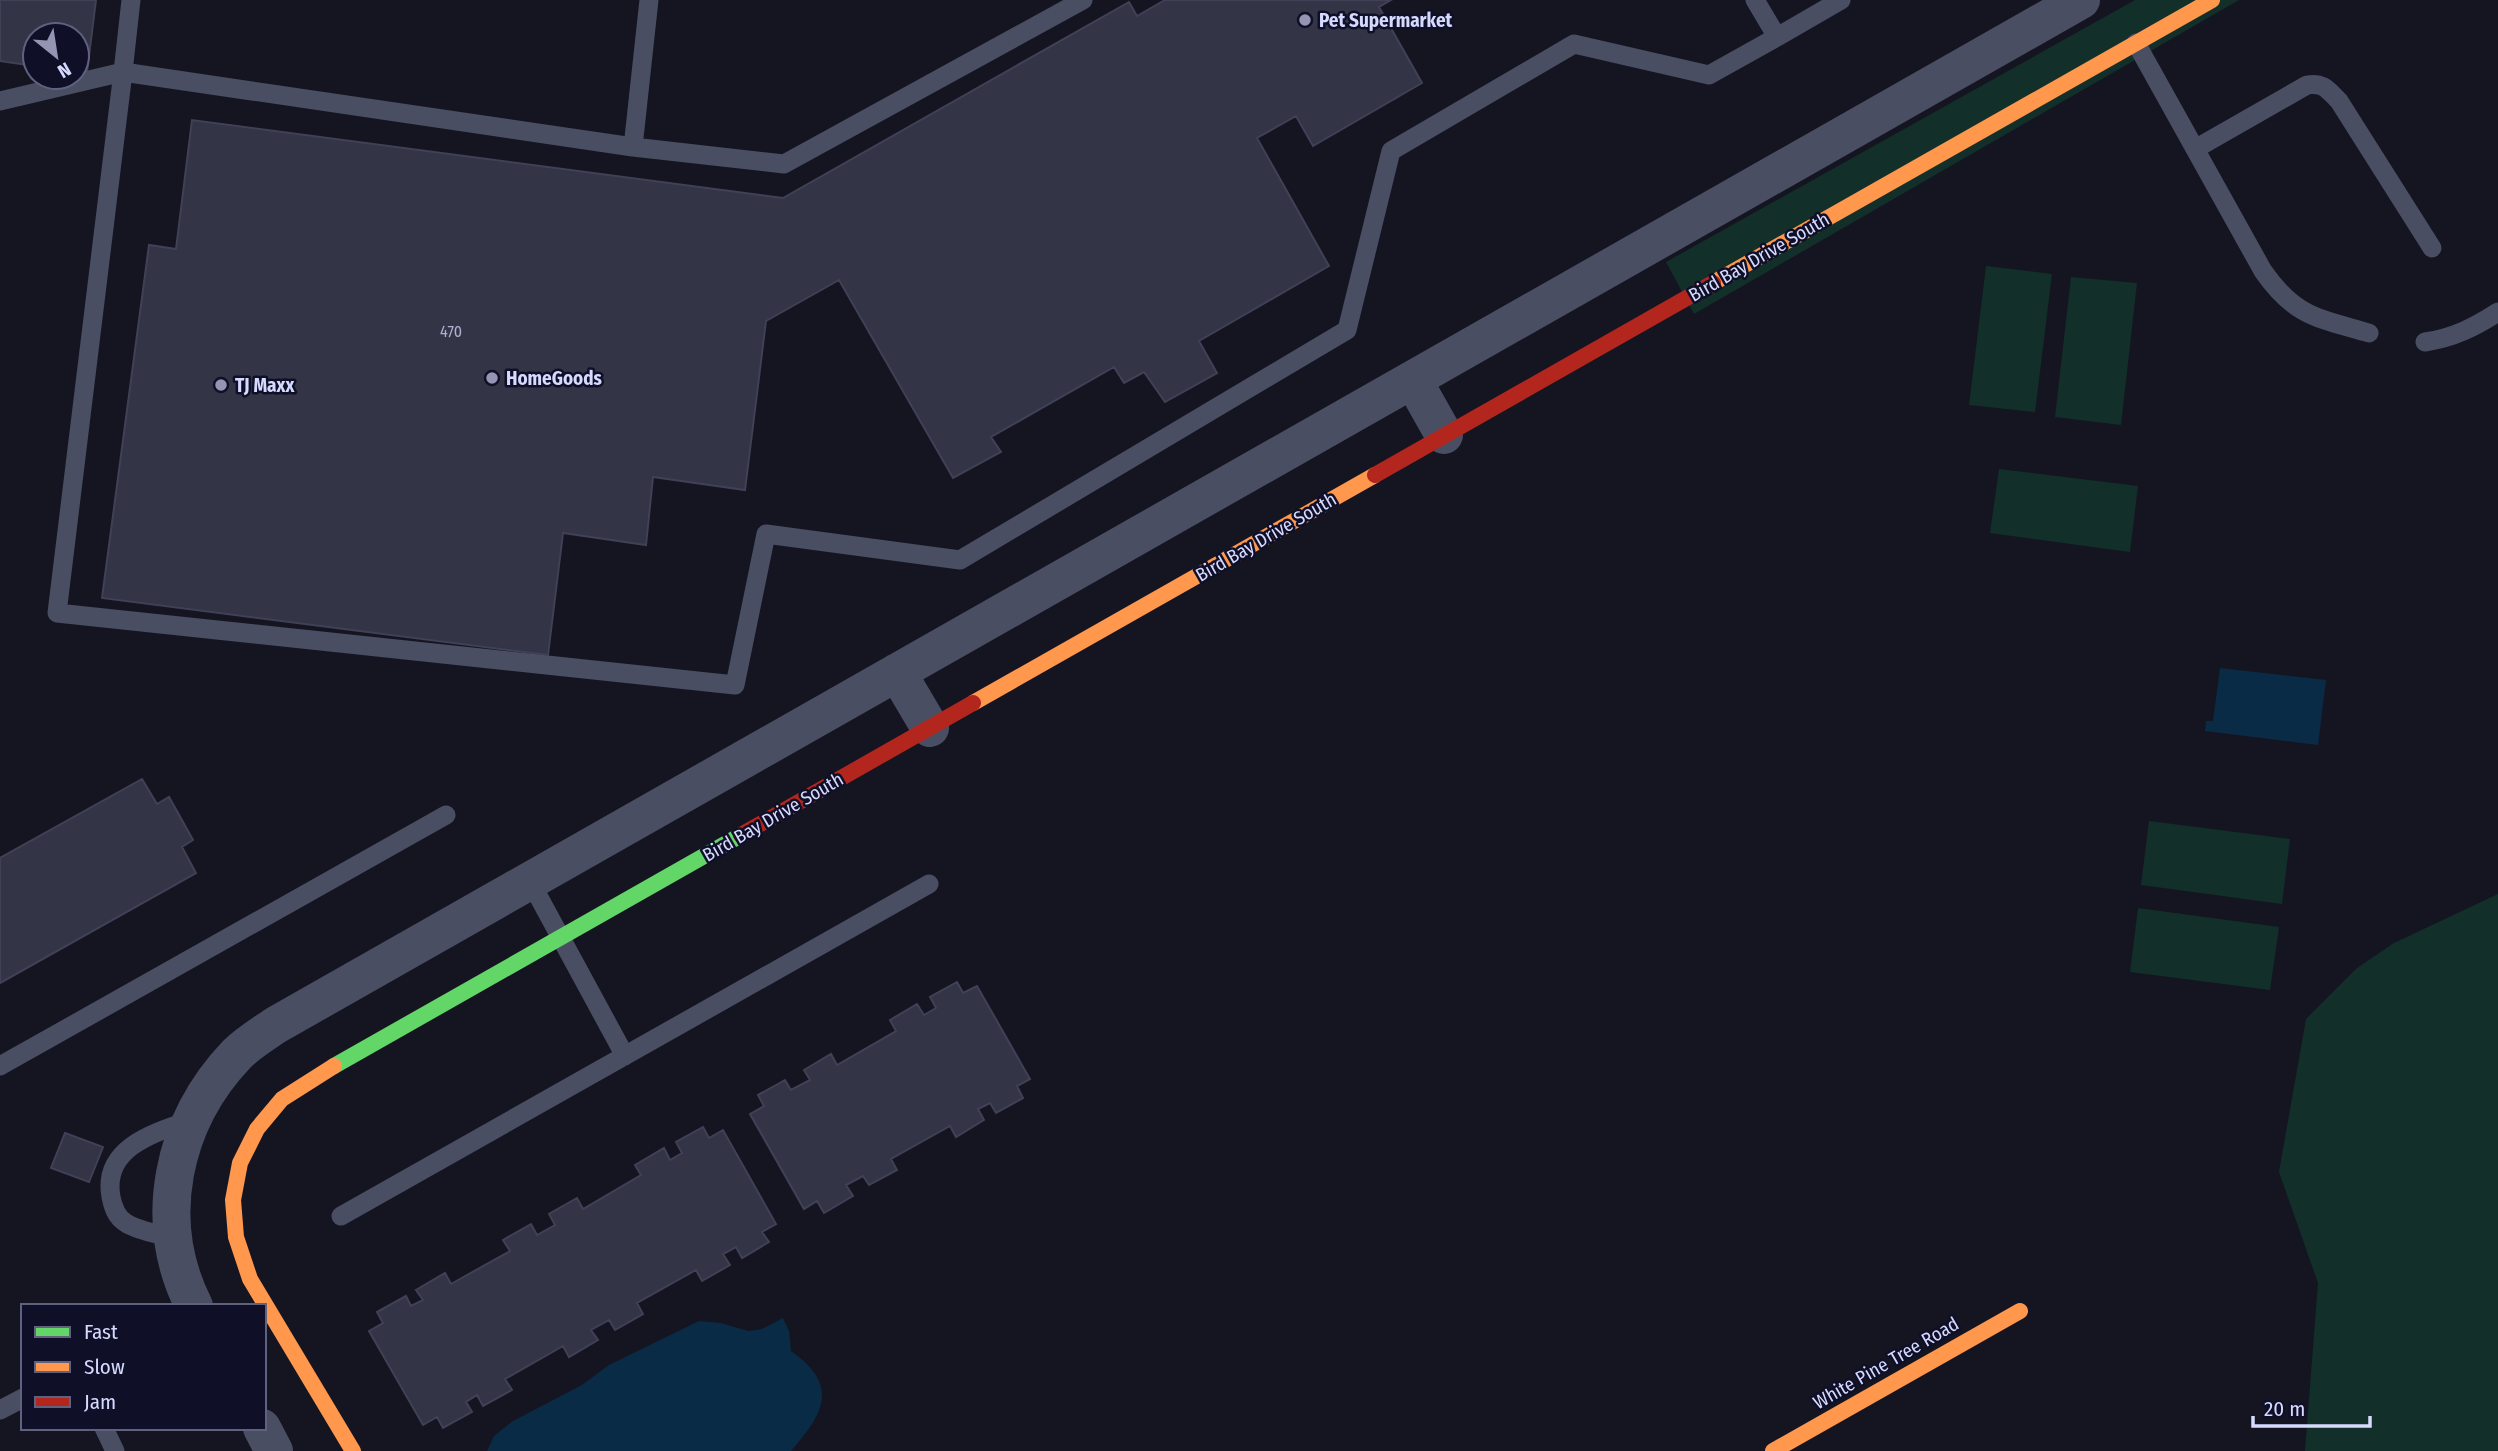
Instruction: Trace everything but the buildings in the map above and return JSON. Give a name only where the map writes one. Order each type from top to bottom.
[{"type":"street","points":[[193,1304],[176,1262],[170,1218],[173,1177],[185,1131],[208,1090],[239,1053],[276,1025],[2081,0]]},
{"type":"street","name":"Bird Bay Drive South","points":[[265,1304],[250,1279],[236,1237],[233,1200],[240,1163],[257,1129],[282,1099],[320,1074],[562,936],[2212,0]]},
{"type":"street","points":[[1413,380],[1444,435]]},
{"type":"street","points":[[897,672],[930,728]]},
{"type":"street","name":"Bird Bay Drive South","points":[[266,1306],[353,1451]]},
{"type":"street","name":"White Pine Tree Road","points":[[1773,1451],[2020,1311]]},
{"type":"street","points":[[263,1430],[274,1451]]},
{"type":"lane","points":[[131,0],[57,613],[735,685],[766,534],[960,560],[1347,330],[1391,151],[1573,44],[1709,75],[1840,0]]},
{"type":"lane","points":[[633,147],[649,0]]},
{"type":"lane","points":[[0,101],[123,72],[633,147],[784,164],[1083,0]]},
{"type":"lane","points":[[1755,0],[1777,37]]},
{"type":"lane","points":[[2136,43],[2280,296],[2306,315],[2369,333]]},
{"type":"lane","points":[[2195,149],[2307,85],[2318,83],[2326,87],[2339,101],[2432,248]]},
{"type":"lane","points":[[2426,342],[2444,339],[2475,326],[2498,312]]},
{"type":"lane","points":[[0,1066],[446,816]]},
{"type":"lane","points":[[530,881],[625,1056]]},
{"type":"lane","points":[[341,1216],[929,884]]},
{"type":"lane","points":[[173,1238],[127,1224],[113,1210],[108,1180],[119,1155],[157,1132],[192,1120]]},
{"type":"lane","points":[[0,1410],[21,1399]]},
{"type":"lane","points":[[105,1430],[115,1451]]},
{"type":"green space","points":[[2135,0],[2239,0],[1694,314],[1666,262]]},
{"type":"green space","points":[[1986,266],[2052,274],[2035,412],[1969,405]]},
{"type":"green space","points":[[2071,277],[2137,283],[2121,425],[2055,417]]},
{"type":"green space","points":[[1999,469],[2138,486],[2130,552],[1990,533]]},
{"type":"green space","points":[[2149,821],[2290,839],[2282,904],[2141,885]]},
{"type":"green space","points":[[2498,894],[2498,1451],[2305,1451],[2318,1283],[2279,1172],[2306,1019],[2357,968],[2394,943]]},
{"type":"green space","points":[[2138,908],[2279,927],[2270,990],[2130,972]]},
{"type":"water","points":[[2220,668],[2326,680],[2318,745],[2205,731],[2206,721],[2213,721]]},
{"type":"water","points":[[783,1318],[789,1331],[791,1351],[816,1375],[822,1399],[812,1424],[791,1451],[487,1451],[494,1436],[513,1421],[582,1385],[609,1365],[699,1321],[721,1323],[748,1331],[762,1329]]},
{"type":"traffic: fast","points":[[334,1066],[741,835]]},
{"type":"traffic: slow","points":[[1713,283],[2212,0]]},
{"type":"traffic: slow","points":[[973,703],[1375,475]]},
{"type":"traffic: slow","points":[[265,1304],[250,1279],[236,1237],[233,1200],[240,1163],[257,1129],[282,1099],[334,1066]]},
{"type":"traffic: slow","points":[[266,1306],[353,1451]]},
{"type":"traffic: slow","points":[[1773,1451],[2020,1311]]},
{"type":"traffic: jam","points":[[1375,475],[1713,283]]},
{"type":"traffic: jam","points":[[741,835],[973,703]]},
{"type":"place","name":"Pet Supermarket","points":[[1305,20]]},
{"type":"place","name":"HomeGoods","points":[[492,378]]},
{"type":"place","name":"TJ Maxx","points":[[221,385]]}]
